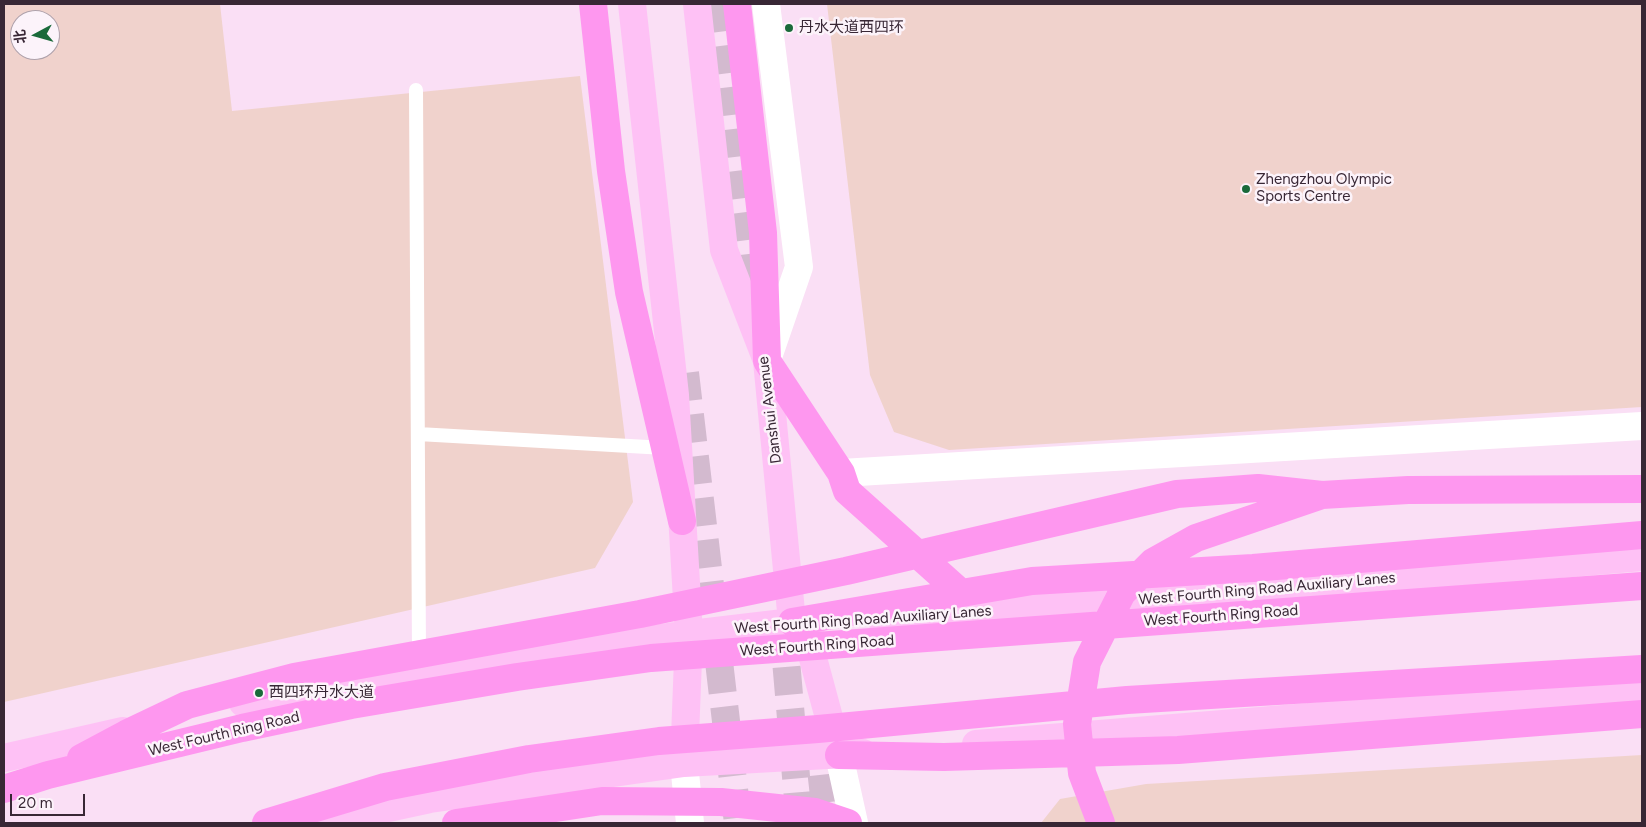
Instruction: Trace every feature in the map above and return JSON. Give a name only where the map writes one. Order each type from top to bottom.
[{"type":"highway","points":[[593,4],[611,172],[629,292],[682,521]]},
{"type":"highway","points":[[737,4],[763,233],[767,361],[841,473],[847,491],[961,593]]},
{"type":"highway","points":[[48,776],[126,734],[187,705],[294,676],[650,612],[846,571],[1177,494],[1258,488],[1322,495],[1408,490],[1642,489]]},
{"type":"highway","points":[[1101,823],[1082,773],[1077,724],[1088,662],[1122,593],[1152,562],[1196,538],[1322,495]]},
{"type":"highway","points":[[792,622],[1032,581],[1253,568],[1642,535]]},
{"type":"highway","name":"West Fourth Ring Road","points":[[4,789],[48,776],[242,728],[352,705],[517,677],[651,658],[1642,586]]},
{"type":"highway","points":[[266,823],[385,787],[529,759],[659,741],[818,729],[1127,700],[1642,668]]},
{"type":"highway","points":[[839,755],[944,757],[1178,750],[1642,714]]},
{"type":"highway","points":[[456,823],[602,801],[721,802],[815,812],[848,823]]},
{"type":"main road","points":[[632,4],[675,395],[689,634],[684,763]]},
{"type":"main road","name":"Danshui Avenue","points":[[696,4],[724,250],[767,361],[792,622]]},
{"type":"main road","name":"West Fourth Ring Road Auxiliary Lanes","points":[[4,758],[333,683],[689,634],[792,622],[1051,607],[1642,557]]},
{"type":"main road","points":[[792,622],[810,647],[839,755]]},
{"type":"main road","points":[[319,823],[430,799],[684,763],[839,755],[1642,690]]},
{"type":"street","points":[[766,4],[799,267],[767,361]]},
{"type":"street","points":[[841,473],[1642,426]]},
{"type":"street","points":[[839,755],[854,823]]},
{"type":"street","points":[[684,763],[690,823]]},
{"type":"lane","points":[[416,90],[419,671]]},
{"type":"lane","points":[[418,434],[665,448]]},
{"type":"shaded area","points":[[4,4],[220,4],[232,111],[580,76],[633,502],[595,568],[4,702]]},
{"type":"shaded area","name":"Zhengzhou Olympic Sports Centre","points":[[827,4],[1642,4],[1642,407],[949,450],[894,432],[870,375]]},
{"type":"shaded area","points":[[1642,755],[1642,823],[1041,823],[1060,799],[1146,784]]},
{"type":"tunnel","points":[[717,4],[755,316]]},
{"type":"tunnel","points":[[685,373],[738,823]]},
{"type":"tunnel","points":[[783,625],[800,823]]},
{"type":"tunnel","points":[[817,733],[827,823]]},
{"type":"place","name":"丹水大道西四环","points":[[789,28]]},
{"type":"place","name":"Zhengzhou Olympic Sports Centre","points":[[1246,189]]},
{"type":"place","name":"西四环丹水大道","points":[[259,693]]}]
